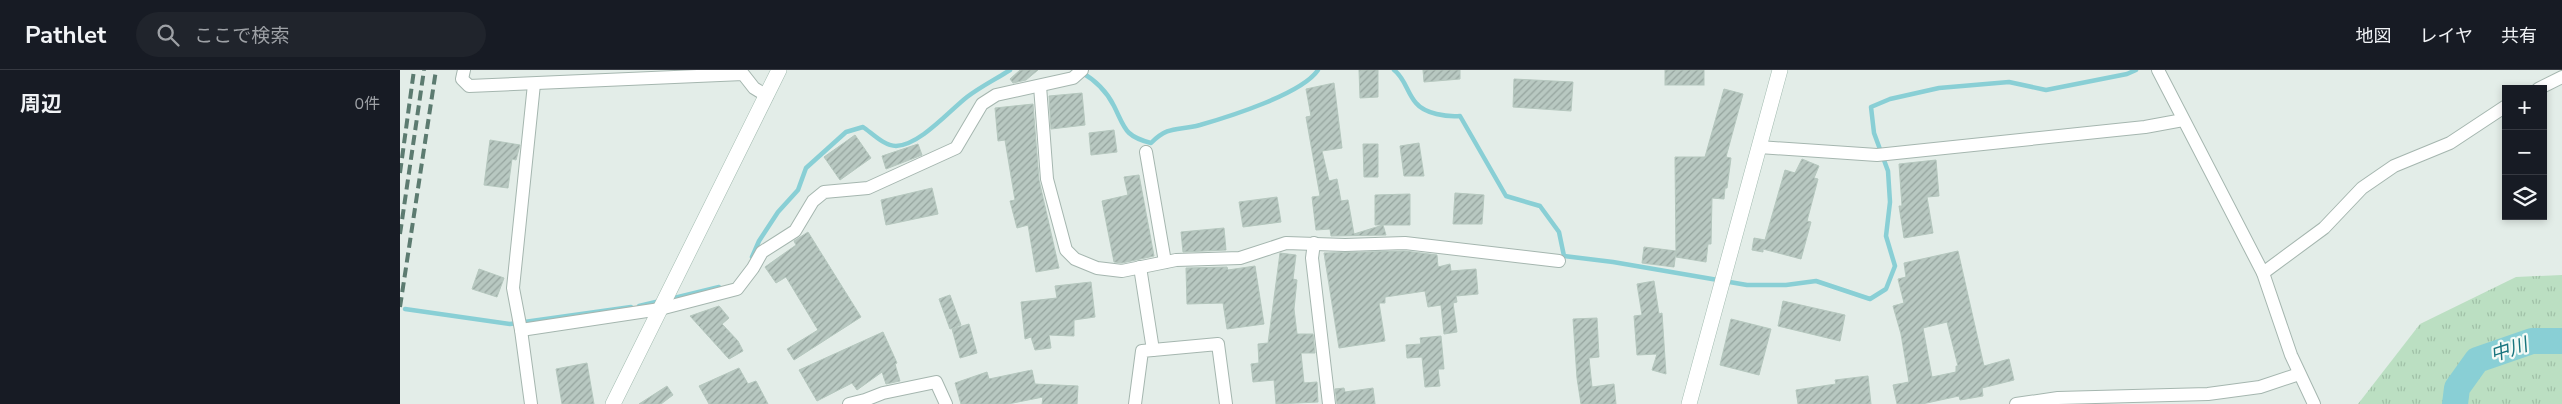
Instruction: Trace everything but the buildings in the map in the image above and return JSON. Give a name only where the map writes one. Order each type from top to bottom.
[{"type":"street","points":[[613,404],[779,70]]},
{"type":"street","points":[[521,330],[660,309],[737,289],[753,268],[762,252],[795,231],[813,202],[824,192],[868,188],[944,155],[956,148],[982,104],[996,95],[1073,78],[1082,70]]},
{"type":"street","points":[[1689,404],[1780,70]]},
{"type":"street","points":[[2158,70],[2262,273],[2299,374],[2314,404]]},
{"type":"street","points":[[463,75],[469,86],[742,74],[754,88],[767,96]]},
{"type":"street","points":[[2546,85],[2562,77]]},
{"type":"street","points":[[531,404],[513,288],[534,84]]},
{"type":"street","points":[[1040,86],[1047,179],[1066,250],[1074,260],[1097,268],[1122,271],[1165,262],[1240,258],[1286,242],[1345,245],[1405,243],[1559,261]]},
{"type":"street","points":[[2262,273],[2324,228],[2362,188],[2394,166],[2450,143],[2502,109]]},
{"type":"street","points":[[1759,147],[1877,155],[2144,127],[2183,120]]},
{"type":"street","points":[[1146,152],[1165,262]]},
{"type":"street","points":[[1314,244],[1312,258],[1329,404]]},
{"type":"street","points":[[1140,267],[1153,350]]},
{"type":"street","points":[[1136,404],[1142,351],[1218,344],[1226,404]]},
{"type":"street","points":[[2016,404],[2208,394],[2260,387],[2299,374]]},
{"type":"street","points":[[849,404],[883,393],[936,382],[946,404]]},
{"type":"green space","points":[[2562,275],[2562,404],[2358,404],[2420,324],[2516,277]]},
{"type":"waterway","points":[[752,257],[759,241],[778,212],[798,190],[806,168],[846,132],[863,127],[887,144],[896,146],[905,144],[924,134],[972,93],[1010,70]]},
{"type":"waterway","points":[[1081,72],[1104,91],[1126,130],[1135,137],[1151,143],[1168,131],[1200,125],[1264,104],[1297,88],[1318,70]]},
{"type":"waterway","points":[[1394,70],[1401,77],[1413,99],[1420,107],[1436,114],[1460,116],[1506,196],[1540,206],[1559,232],[1564,256],[1613,262],[1747,285],[1786,285],[1816,281],[1870,299],[1886,289],[1895,266],[1886,236],[1890,202],[1888,171],[1874,133],[1871,107],[1890,99],[1939,88],[2009,82],[2046,90],[2127,74],[2136,70]]},
{"type":"waterway","points":[[670,299],[719,287]]},
{"type":"waterway","points":[[639,306],[660,301]]},
{"type":"waterway","points":[[405,309],[510,324],[631,307]]},
{"type":"waterway","name":"中川","points":[[2455,404],[2457,388],[2477,360],[2532,341],[2562,341]]},
{"type":"railway","points":[[400,173],[414,70]]},
{"type":"railway","points":[[400,234],[424,70]]},
{"type":"railway","points":[[400,307],[436,70]]}]
